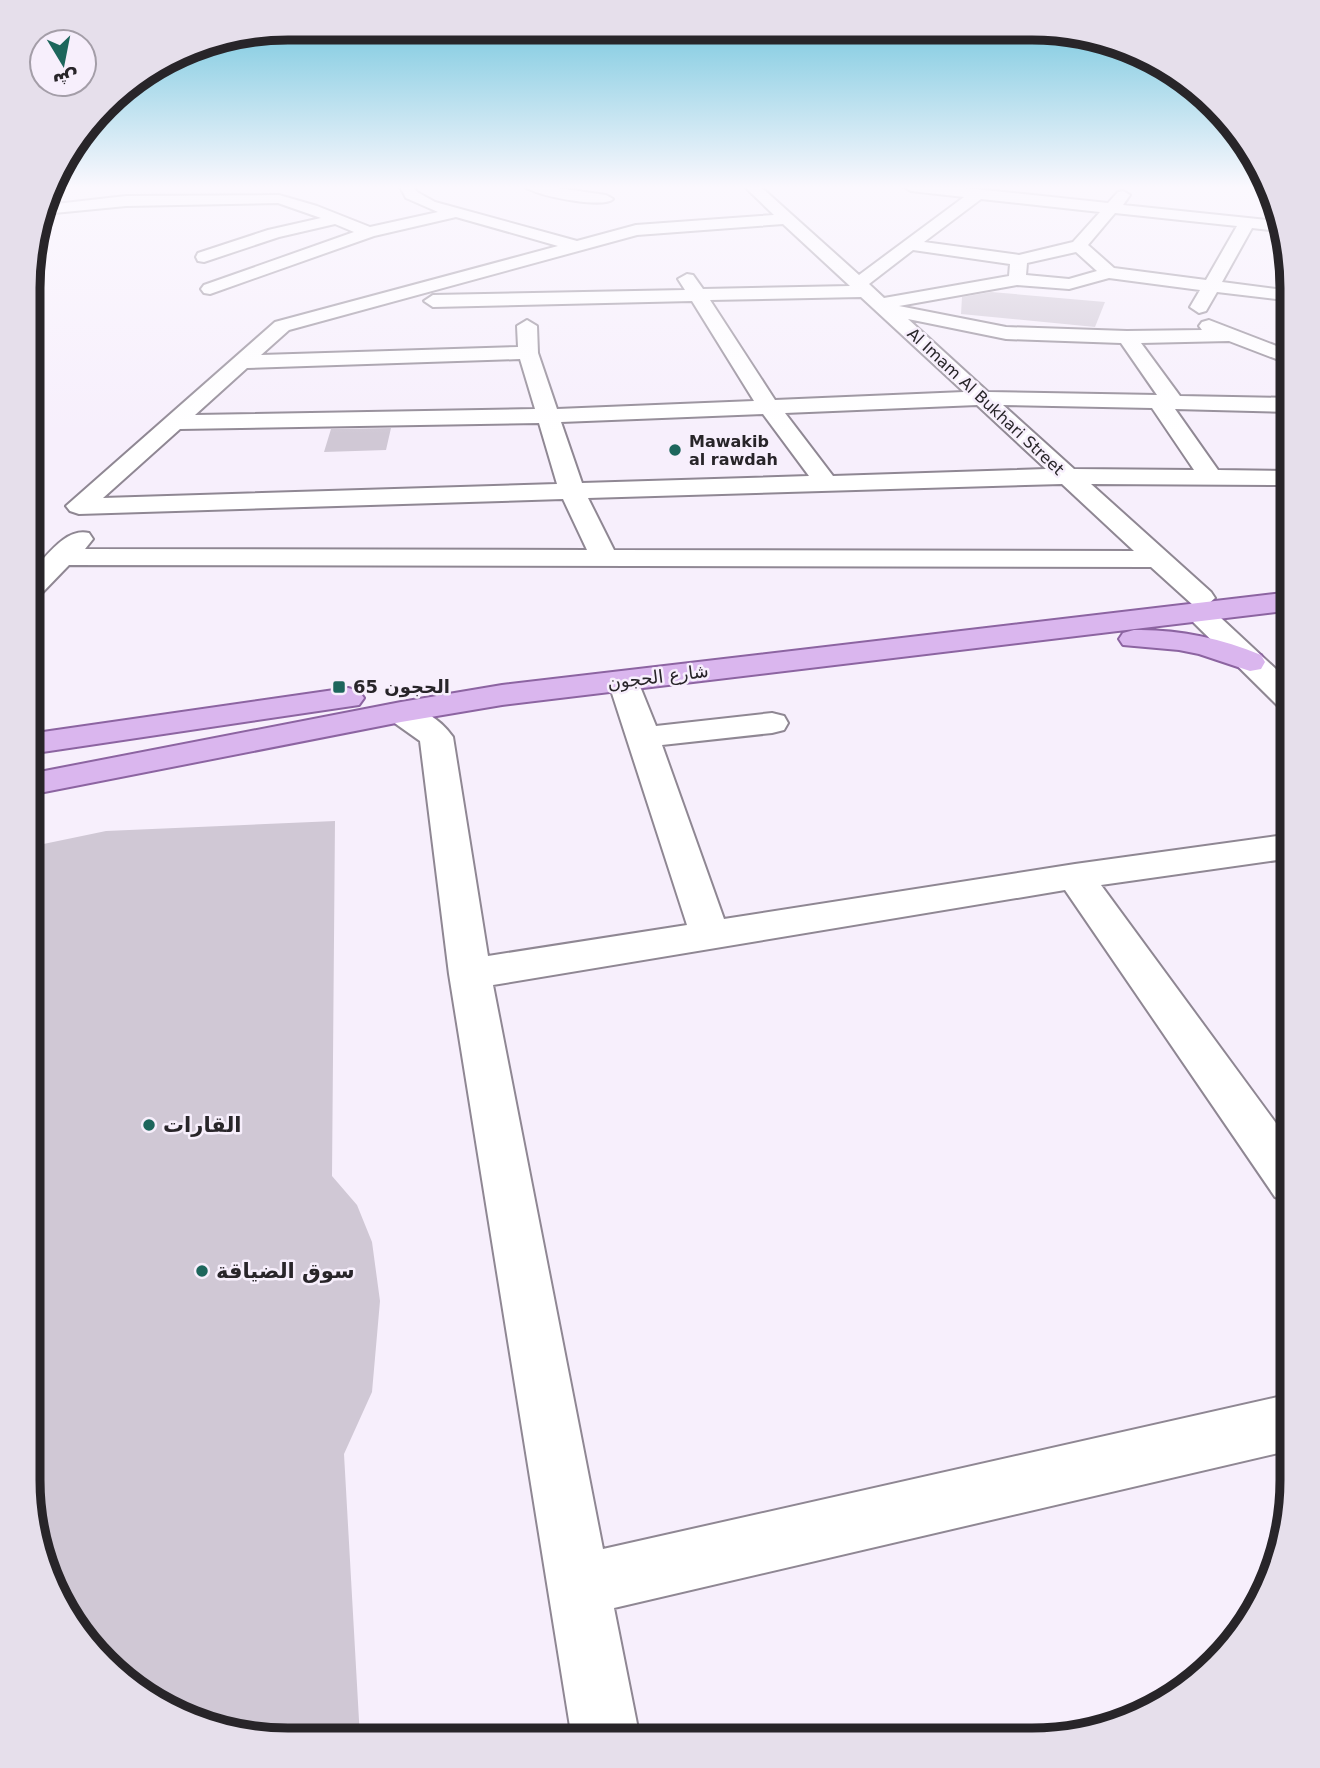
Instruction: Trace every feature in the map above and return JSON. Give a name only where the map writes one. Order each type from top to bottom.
[{"type":"main road","name":"شارع الحجون","points":[[40,783],[401,712],[502,695],[1049,632],[1208,606],[1280,590]]},
{"type":"main road","name":"شارع الحجون","points":[[40,742],[347,698],[1208,606],[1280,602]]},
{"type":"main road","points":[[1049,632],[1092,641],[1183,641],[1218,649],[1250,662]]},
{"type":"street","points":[[210,289],[264,270]]},
{"type":"street","points":[[490,270],[282,326],[79,506],[1068,476],[1280,478]]},
{"type":"street","name":"Al Imam Al Bukhari Street","points":[[842,270],[1208,606]]},
{"type":"street","points":[[872,297],[892,270]]},
{"type":"street","points":[[1017,280],[1018,270]]},
{"type":"street","points":[[1105,270],[1109,273]]},
{"type":"street","points":[[1187,328],[1220,270]]},
{"type":"street","points":[[371,302],[525,299],[691,287],[872,297],[1017,280],[1069,284],[1109,273],[1280,294]]},
{"type":"street","points":[[691,287],[769,407],[826,483]]},
{"type":"street","points":[[872,297],[1006,333],[1126,337],[1187,328],[1231,335],[1280,354]]},
{"type":"street","points":[[525,299],[528,353],[572,491],[605,558]]},
{"type":"street","points":[[1126,337],[1211,477]]},
{"type":"street","points":[[242,362],[528,353]]},
{"type":"street","points":[[174,422],[548,416],[982,398],[1280,405]]},
{"type":"street","points":[[40,579],[113,505]]},
{"type":"street","points":[[63,557],[1158,559]]},
{"type":"street","points":[[1208,606],[1250,662],[1280,690]]},
{"type":"street","points":[[1208,606],[1280,662]]},
{"type":"street","points":[[624,681],[710,935]]},
{"type":"street","points":[[401,712],[436,737],[470,974],[604,1728]]},
{"type":"street","points":[[643,737],[772,723]]},
{"type":"street","points":[[470,974],[1075,876],[1280,848]]},
{"type":"street","points":[[1075,876],[1279,1165]]},
{"type":"street","points":[[580,1585],[1279,1425]]},
{"type":"building","points":[[991,292],[1105,302],[1095,327],[961,314],[962,297]]},
{"type":"building","points":[[391,428],[386,450],[324,452],[331,429]]},
{"type":"building","name":"سوق الضياقة","points":[[335,821],[332,1176],[357,1205],[372,1242],[380,1301],[372,1392],[344,1454],[359,1728],[256,1726],[208,1715],[164,1695],[137,1677],[91,1631],[73,1604],[53,1560],[42,1512],[40,1480],[40,845],[106,831]]},
{"type":"place","name":"Mawakib al rawdah","points":[[675,450]]},
{"type":"place","name":"الحجون 65","points":[[339,687]]},
{"type":"place","name":"القارات","points":[[149,1125]]},
{"type":"place","name":"سوق الضياقة","points":[[202,1271]]}]
